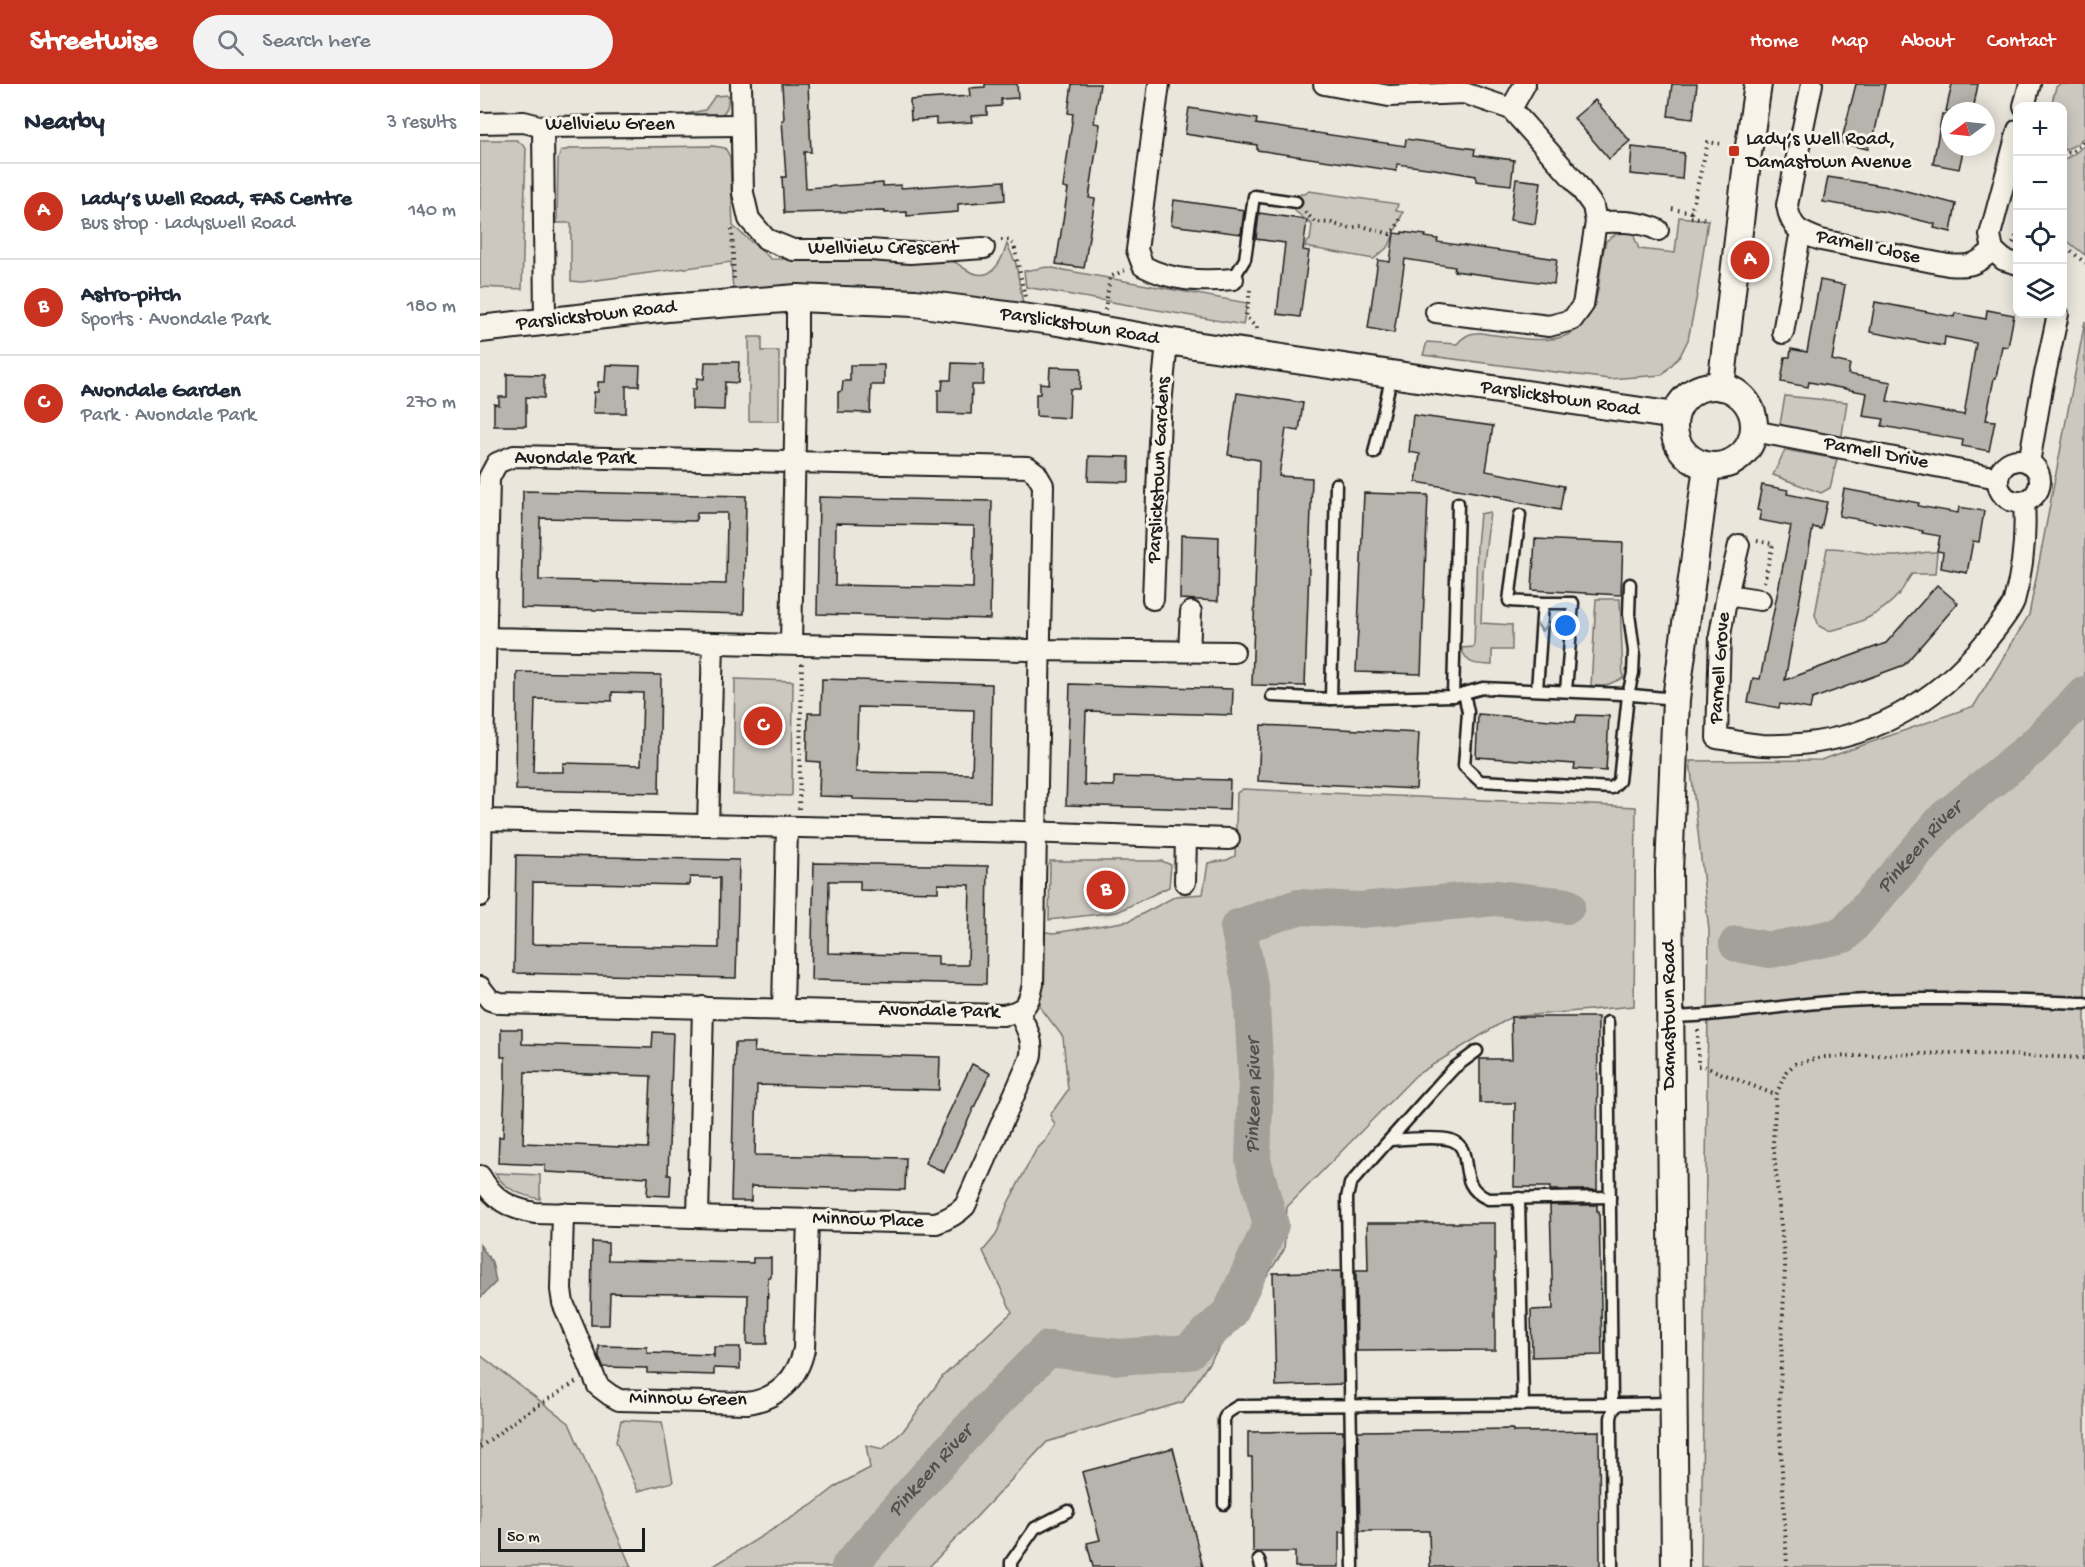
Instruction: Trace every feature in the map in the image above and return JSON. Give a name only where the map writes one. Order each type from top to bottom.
[{"type":"street","name":"Wellview Crescent","points":[[741,84],[743,193],[748,216],[766,239],[793,250],[870,250],[909,253],[984,248]]},
{"type":"street","points":[[1159,84],[1137,250],[1143,266],[1159,275],[1203,282],[1233,279]]},
{"type":"street","points":[[1324,84],[1389,96],[1464,93],[1511,109],[1575,181],[1593,206],[1596,222],[1583,304],[1572,320],[1549,326],[1436,312]]},
{"type":"street","points":[[1511,109],[1525,84]]},
{"type":"street","points":[[1720,387],[1758,84]]},
{"type":"street","points":[[1803,233],[1789,218],[1787,205],[1812,84]]},
{"type":"street","points":[[2025,102],[2030,84]]},
{"type":"street","name":"Wellview Green","points":[[480,123],[524,122],[543,127],[741,125]]},
{"type":"street","points":[[543,127],[544,320]]},
{"type":"street","points":[[2013,149],[1990,235],[1993,250],[2004,260],[2013,263]]},
{"type":"street","points":[[1596,222],[1634,222],[1646,224],[1658,230]]},
{"type":"street","name":"Parnell Close","points":[[1783,333],[1799,241],[1803,233],[1821,240],[1948,266],[1964,267],[1975,264],[1993,250]]},
{"type":"street","points":[[796,298],[797,645]]},
{"type":"street","name":"Parslickstown Road","points":[[480,329],[544,320],[796,298],[915,303],[1029,318],[1536,397],[1675,416]]},
{"type":"street","points":[[2029,463],[2057,318]]},
{"type":"street","name":"Parslickstown Gardens","points":[[1153,599],[1160,416],[1167,341]]},
{"type":"street","points":[[1706,387],[1720,387],[1734,392],[1746,402],[1752,416],[1754,431],[1749,446],[1738,458],[1724,465],[1707,466],[1692,460],[1680,448],[1674,433],[1675,416],[1682,403],[1692,392],[1706,387]]},
{"type":"street","name":"Parnell Drive","points":[[1754,431],[1998,478]]},
{"type":"street","name":"Avondale Park","points":[[480,896],[489,478],[497,463],[514,456],[1028,467],[1036,473],[1043,485],[1033,984],[1028,1004],[1018,1011],[1004,1015],[500,1003],[483,1000]]},
{"type":"street","points":[[2023,460],[2035,467],[2040,480],[2036,494],[2018,502],[2005,497],[1998,485],[1998,478],[2004,466],[2009,462],[2023,460]]},
{"type":"street","name":"Damastown Road","points":[[1675,1567],[1669,871],[1676,699],[1707,466]]},
{"type":"street","name":"Parnell Grove","points":[[1739,545],[1720,635],[1717,738],[1760,745],[1830,739],[1877,726],[1934,693],[1959,671],[1990,637],[2013,603],[2026,533],[2024,501]]},
{"type":"street","points":[[1727,595],[1760,600]]},
{"type":"street","points":[[1189,651],[1191,612]]},
{"type":"street","points":[[485,638],[1234,651]]},
{"type":"street","points":[[708,825],[713,643]]},
{"type":"street","points":[[482,820],[1229,839]]},
{"type":"street","points":[[783,1009],[793,827]]},
{"type":"street","points":[[1185,882],[1186,838]]},
{"type":"street","points":[[698,1216],[703,1007]]},
{"type":"street","name":"Minnow Place","points":[[480,1176],[486,1188],[501,1202],[519,1210],[936,1223],[957,1215],[965,1206],[1029,1059],[1032,1050],[1031,1038],[1018,1011]]},
{"type":"street","name":"Minnow Green","points":[[563,1213],[561,1290],[563,1303],[591,1374],[598,1386],[619,1400],[747,1403],[758,1401],[781,1389],[798,1370],[804,1349],[808,1219]]},
{"type":"lane","points":[[1233,279],[1245,259],[1254,196],[1296,202]]},
{"type":"lane","points":[[1374,453],[1392,374]]},
{"type":"lane","points":[[1331,699],[1336,484]]},
{"type":"lane","points":[[1458,503],[1459,695],[1468,712],[1464,766],[1480,781],[1612,788],[1619,781],[1628,694],[1633,673],[1634,651],[1629,614],[1630,584]]},
{"type":"lane","points":[[1520,515],[1509,601],[1574,603],[1566,692]]},
{"type":"lane","points":[[1537,690],[1543,603]]},
{"type":"lane","points":[[1272,696],[1331,699],[1459,695],[1483,688],[1628,694],[1676,699]]},
{"type":"lane","points":[[1670,1017],[1829,1002],[1908,1000],[2085,1003]]},
{"type":"lane","points":[[1608,1022],[1615,1404],[1611,1418],[1612,1567]]},
{"type":"lane","points":[[1353,1567],[1347,1198],[1350,1184],[1454,1068],[1477,1051]]},
{"type":"lane","points":[[1390,1140],[1449,1139],[1458,1144],[1463,1152],[1468,1181],[1477,1194],[1488,1199],[1610,1197]]},
{"type":"lane","points":[[1519,1198],[1523,1405]]},
{"type":"lane","points":[[1224,1504],[1224,1419],[1227,1413],[1238,1406],[1674,1403]]},
{"type":"lane","points":[[1011,1567],[1011,1563],[1035,1527],[1068,1511]]},
{"type":"path","points":[[2067,153],[2085,140]]},
{"type":"path","points":[[1709,219],[1690,217],[1708,142],[1720,144]]},
{"type":"path","points":[[1296,202],[1315,222],[1331,223],[1347,228],[1362,226],[1390,234],[1401,217]]},
{"type":"path","points":[[1672,209],[1691,212]]},
{"type":"path","points":[[736,303],[731,227],[748,216]]},
{"type":"path","points":[[984,248],[1003,239],[1009,240],[1014,245],[1018,255],[1029,318]]},
{"type":"path","points":[[2067,247],[2085,263]]},
{"type":"path","points":[[1101,330],[1110,277],[1142,262]]},
{"type":"path","points":[[1233,279],[1251,282],[1246,317],[1257,328],[1253,353]]},
{"type":"path","points":[[1739,545],[1758,540],[1773,544],[1760,600]]},
{"type":"path","points":[[793,827],[797,645]]},
{"type":"path","points":[[1698,1016],[1698,1066],[1703,1065],[1776,1095]]},
{"type":"path","points":[[1787,1567],[1779,1413],[1785,1275],[1773,1142],[1776,1095],[1786,1072],[1796,1064],[1822,1057],[1948,1053],[2085,1058]]},
{"type":"path","points":[[480,1447],[523,1415],[591,1374]]},
{"type":"shaded area","points":[[2060,84],[2085,84],[2085,136],[2077,144],[2067,149],[2067,102],[2052,102],[2056,87]]},
{"type":"shaded area","points":[[728,95],[727,108],[718,117],[687,118],[686,114],[705,110],[715,96]]},
{"type":"shaded area","points":[[480,140],[517,140],[526,148],[522,289],[480,287]]},
{"type":"shaded area","points":[[2085,145],[2085,255],[2067,241],[2067,158]]},
{"type":"shaded area","points":[[713,146],[725,148],[730,157],[733,226],[771,259],[947,260],[975,274],[983,275],[989,273],[998,264],[1007,244],[1016,264],[1023,304],[931,292],[858,287],[733,290],[731,262],[582,282],[571,281],[571,223],[557,223],[558,160],[561,151],[574,148]]},
{"type":"shaded area","points":[[1309,191],[1398,204],[1396,211],[1403,212],[1389,246],[1374,259],[1305,247],[1310,240],[1312,225],[1295,211],[1297,194],[1305,194]]},
{"type":"shaded area","points":[[1679,217],[1708,220],[1688,340],[1680,356],[1662,375],[1609,379],[1423,355],[1427,342],[1457,344],[1465,336],[1473,333],[1533,340],[1546,340],[1570,334],[1580,327],[1593,308],[1606,241],[1616,234],[1628,231],[1633,234],[1639,249],[1675,253]]},
{"type":"shaded area","points":[[1047,267],[1247,303],[1243,325],[1026,287],[1024,271]]},
{"type":"shaded area","points":[[2085,321],[2085,1567],[1701,1567],[1709,930],[1690,761],[1821,760],[1974,706],[2029,615]]},
{"type":"shaded area","points":[[749,337],[762,337],[762,351],[779,351],[779,421],[749,421]]},
{"type":"shaded area","points":[[1785,396],[1847,402],[1841,441],[1795,432],[1780,424]]},
{"type":"shaded area","points":[[1785,450],[1837,459],[1830,488],[1821,493],[1773,475]]},
{"type":"shaded area","points":[[1490,512],[1483,572],[1481,623],[1512,625],[1512,650],[1492,650],[1492,665],[1469,661],[1461,648],[1474,647],[1480,514]]},
{"type":"shaded area","points":[[1827,548],[1889,556],[1937,552],[1935,574],[1912,574],[1899,594],[1884,608],[1857,623],[1828,631],[1819,626],[1815,615]]},
{"type":"shaded area","points":[[1596,599],[1620,599],[1623,678],[1600,688],[1591,686]]},
{"type":"shaded area","points":[[735,679],[793,681],[792,795],[790,796],[733,794]]},
{"type":"shaded area","points":[[1243,789],[1636,807],[1634,1006],[1511,1017],[1416,1075],[1287,1207],[1284,1250],[1183,1402],[1047,1442],[929,1567],[712,1567],[812,1505],[838,1485],[870,1468],[866,1445],[883,1449],[903,1431],[943,1376],[1012,1312],[983,1251],[996,1235],[1008,1203],[1036,1150],[1046,1140],[1055,1125],[1050,1115],[1068,1090],[1063,1037],[1040,1007],[1043,935],[1046,932],[1054,933],[1129,921],[1176,896],[1203,894],[1208,863],[1227,860],[1235,856],[1237,793]]},
{"type":"shaded area","points":[[1050,861],[1162,861],[1171,865],[1169,887],[1117,912],[1049,920]]},
{"type":"shaded area","points":[[495,1173],[540,1175],[540,1199],[514,1191]]},
{"type":"shaded area","points":[[480,1245],[492,1262],[496,1282],[480,1298]]},
{"type":"shaded area","points":[[480,1355],[569,1423],[631,1567],[480,1567]]},
{"type":"shaded area","points":[[621,1420],[662,1422],[673,1482],[638,1491],[616,1442]]},
{"type":"building","points":[[782,84],[808,84],[811,152],[804,152],[806,188],[883,183],[883,186],[901,185],[901,188],[1004,181],[1005,200],[958,204],[958,212],[907,216],[907,212],[885,213],[885,211],[784,213],[782,177],[786,177]]},
{"type":"building","points":[[985,84],[1017,84],[1018,98],[1001,99],[1001,106],[987,107],[987,115],[971,116],[972,122],[936,124],[936,118],[911,120],[910,100],[970,96],[969,88],[985,87]]},
{"type":"building","points":[[1072,84],[1100,84],[1094,123],[1100,124],[1089,198],[1095,199],[1084,268],[1056,264],[1068,189],[1063,188],[1073,114],[1068,113]]},
{"type":"building","points":[[1672,84],[1697,84],[1693,119],[1668,116]]},
{"type":"building","points":[[1856,84],[1885,84],[1874,136],[1871,135],[1868,149],[1841,143]]},
{"type":"building","points":[[1952,84],[1978,84],[1975,102],[1948,102]]},
{"type":"building","points":[[1595,100],[1630,141],[1609,159],[1574,118]]},
{"type":"building","points":[[1189,108],[1257,119],[1256,124],[1405,146],[1406,139],[1475,149],[1474,155],[1514,160],[1511,185],[1476,181],[1476,176],[1435,169],[1397,164],[1396,171],[1257,150],[1257,145],[1185,134]]},
{"type":"building","points":[[1941,120],[1941,156],[1962,156],[1959,169],[1933,164]]},
{"type":"building","points":[[1632,147],[1684,153],[1682,179],[1630,174]]},
{"type":"building","points":[[1828,177],[1895,188],[1956,204],[1951,232],[1934,228],[1935,224],[1886,212],[1823,202]]},
{"type":"building","points":[[1516,179],[1541,182],[1535,224],[1510,220]]},
{"type":"building","points":[[1174,200],[1244,210],[1241,234],[1171,225]]},
{"type":"building","points":[[1259,213],[1307,220],[1303,250],[1309,251],[1300,317],[1277,314],[1285,243],[1256,239]]},
{"type":"building","points":[[1402,232],[1426,235],[1425,237],[1438,239],[1437,242],[1557,259],[1554,284],[1454,271],[1455,267],[1405,259],[1394,333],[1368,328],[1378,260],[1390,262],[1394,233],[1402,234]]},
{"type":"building","points":[[1820,280],[1845,285],[1832,360],[1850,364],[1848,374],[1891,382],[1887,401],[1964,415],[1976,343],[1945,337],[1944,346],[1870,332],[1875,302],[1954,317],[1955,313],[1986,319],[1987,310],[2013,315],[2008,347],[2002,346],[1986,420],[1995,421],[1989,451],[1962,446],[1963,440],[1882,426],[1884,419],[1863,416],[1867,393],[1809,382],[1808,387],[1781,382],[1785,357],[1790,357],[1791,349],[1807,352]]},
{"type":"building","points":[[705,362],[739,362],[738,383],[725,382],[724,410],[692,409],[692,389],[696,389],[697,378],[704,379]]},
{"type":"building","points":[[952,363],[984,364],[983,385],[972,385],[971,414],[938,413],[938,390],[942,390],[943,380],[951,380]]},
{"type":"building","points":[[606,365],[640,366],[639,386],[626,386],[626,413],[593,413],[594,392],[598,392],[598,382],[605,382]]},
{"type":"building","points":[[850,365],[884,365],[884,385],[871,385],[870,413],[838,412],[838,392],[842,391],[843,381],[850,381]]},
{"type":"building","points":[[1050,367],[1081,368],[1080,389],[1070,389],[1069,418],[1036,416],[1036,394],[1040,394],[1040,383],[1049,384]]},
{"type":"building","points":[[507,374],[544,375],[544,398],[526,397],[526,426],[494,426],[494,404],[499,405],[499,397],[507,397]]},
{"type":"building","points":[[1237,393],[1303,403],[1299,431],[1286,429],[1279,476],[1312,478],[1305,686],[1252,685],[1259,460],[1228,455]]},
{"type":"building","points":[[1413,415],[1493,426],[1486,471],[1564,486],[1560,510],[1416,482],[1420,454],[1409,452]]},
{"type":"building","points":[[1089,456],[1129,457],[1129,482],[1088,481]]},
{"type":"building","points":[[1762,485],[1788,490],[1787,494],[1827,502],[1821,529],[1813,527],[1785,680],[1886,643],[1937,585],[1958,603],[1904,665],[1812,699],[1810,709],[1780,704],[1779,708],[1748,702],[1753,678],[1760,679],[1791,526],[1759,520],[1761,511],[1757,510]]},
{"type":"building","points":[[1844,489],[1958,513],[1959,507],[1984,511],[1979,542],[1973,541],[1967,573],[1941,568],[1943,552],[1937,551],[1940,536],[1839,516]]},
{"type":"building","points":[[523,491],[746,496],[744,614],[521,608]],"holes":[[[697,513],[727,513],[726,584],[539,580],[540,518],[696,521]]]},
{"type":"building","points":[[1364,493],[1428,495],[1421,674],[1356,672]]},
{"type":"building","points":[[819,497],[992,501],[990,619],[817,614]],"holes":[[[836,523],[974,526],[973,588],[835,585]]]},
{"type":"building","points":[[1181,535],[1219,537],[1218,601],[1180,599]]},
{"type":"building","points":[[1535,539],[1623,543],[1621,595],[1532,590]]},
{"type":"building","points":[[517,672],[661,675],[659,793],[516,790]],"holes":[[[612,692],[643,693],[641,765],[563,763],[563,772],[533,772],[535,699],[612,701]]]},
{"type":"building","points":[[822,679],[992,684],[990,802],[853,799],[853,797],[819,796],[820,762],[807,761],[808,713],[821,713]],"holes":[[[858,707],[974,710],[972,774],[856,772]]]},
{"type":"building","points":[[1070,684],[1233,689],[1232,715],[1086,711],[1084,785],[1114,786],[1114,777],[1230,780],[1229,810],[1066,805]]},
{"type":"building","points":[[1478,714],[1575,722],[1577,715],[1609,716],[1606,771],[1574,769],[1575,764],[1476,757]]},
{"type":"building","points":[[1261,725],[1419,733],[1416,789],[1258,781]]},
{"type":"building","points":[[516,855],[739,860],[736,978],[514,973]],"holes":[[[690,877],[720,878],[719,948],[532,944],[533,882],[689,885]]]},
{"type":"building","points":[[814,863],[988,866],[986,984],[811,980]],"holes":[[[829,881],[860,881],[860,890],[938,892],[938,884],[970,885],[968,965],[938,965],[938,956],[828,953]]]},
{"type":"building","points":[[1511,1017],[1598,1017],[1597,1190],[1514,1187],[1515,1103],[1480,1103],[1480,1059],[1512,1059]]},
{"type":"building","points":[[501,1029],[522,1029],[522,1044],[652,1048],[653,1032],[673,1033],[668,1175],[671,1175],[670,1196],[647,1195],[648,1177],[545,1172],[545,1165],[498,1163],[499,1137],[503,1137],[505,1084],[505,1057],[501,1057]],"holes":[[[525,1072],[651,1076],[648,1148],[523,1143]]]},
{"type":"building","points":[[735,1043],[755,1043],[754,1052],[940,1057],[939,1090],[757,1085],[755,1155],[906,1158],[905,1190],[751,1186],[751,1201],[731,1201]]},
{"type":"building","points":[[972,1064],[990,1073],[944,1172],[925,1163]]},
{"type":"building","points":[[1550,1205],[1597,1205],[1602,1355],[1532,1357],[1531,1310],[1553,1309]]},
{"type":"building","points":[[1367,1223],[1495,1223],[1495,1350],[1357,1351],[1356,1270],[1368,1270]]},
{"type":"building","points":[[592,1242],[608,1243],[608,1260],[753,1263],[753,1258],[771,1258],[771,1277],[768,1277],[767,1344],[747,1344],[748,1295],[610,1293],[609,1325],[591,1325]]},
{"type":"building","points":[[1341,1271],[1343,1384],[1276,1386],[1273,1273]]},
{"type":"building","points":[[599,1346],[647,1347],[647,1353],[714,1355],[714,1347],[740,1347],[740,1369],[714,1368],[714,1375],[647,1373],[647,1368],[603,1367],[599,1357]]},
{"type":"building","points":[[1513,1429],[1513,1432],[1599,1431],[1600,1567],[1430,1567],[1429,1531],[1360,1531],[1358,1431]]},
{"type":"building","points":[[1343,1431],[1345,1532],[1339,1532],[1339,1567],[1295,1567],[1295,1552],[1253,1552],[1252,1457],[1248,1457],[1248,1432]]},
{"type":"building","points":[[1173,1448],[1203,1567],[1093,1567],[1087,1543],[1100,1540],[1082,1472]]},
{"type":"waterway","name":"Pinkeen River","points":[[1737,944],[1770,950],[1844,935],[1945,818],[2033,747],[2085,694]]},
{"type":"waterway","name":"Pinkeen River","points":[[849,1567],[946,1455],[1048,1349],[1120,1357],[1188,1352],[1230,1313],[1271,1225],[1253,1160],[1256,1076],[1251,990],[1238,927],[1298,907],[1360,910],[1496,898],[1567,906]]},
{"type":"place","name":"Lady’s Well Road, Damastown Avenue","points":[[1734,151]]},
{"type":"place","name":"Lady’s Well Road, FAS Centre","points":[[1750,260]]},
{"type":"place","name":"Avondale Garden","points":[[763,726]]},
{"type":"place","name":"Astro-pitch","points":[[1106,890]]}]
